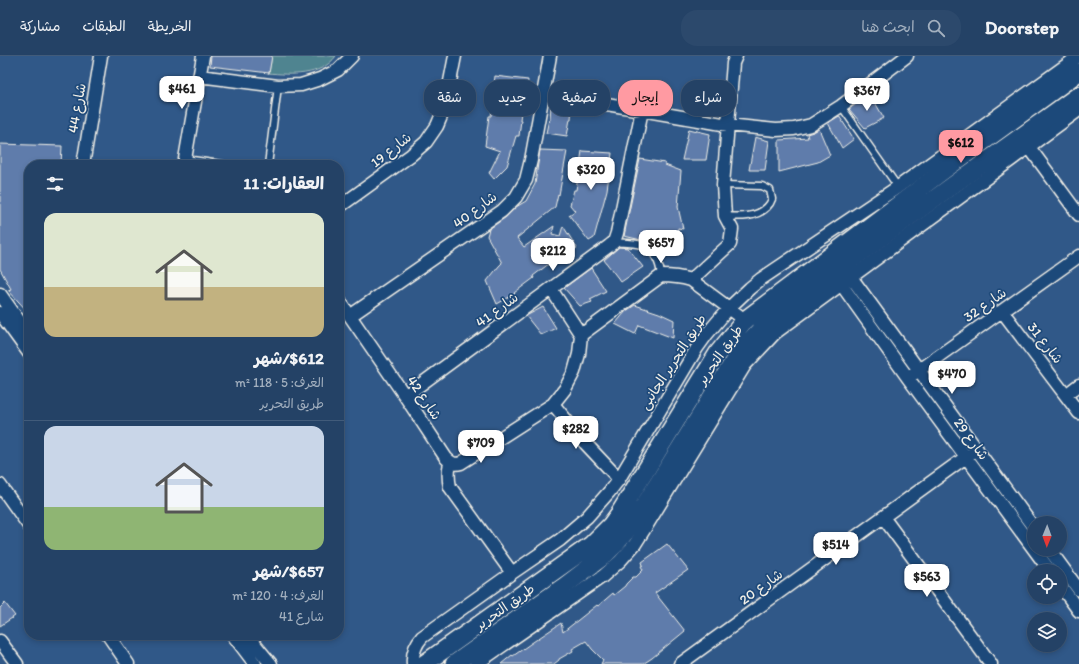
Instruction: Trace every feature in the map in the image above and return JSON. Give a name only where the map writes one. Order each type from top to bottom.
[{"type":"street","name":"شارع 44","points":[[84,160],[101,56]]},
{"type":"street","points":[[185,160],[203,56]]},
{"type":"street","points":[[200,76],[278,86],[301,84],[320,80],[338,70],[352,56]]},
{"type":"street","name":"شارع 19","points":[[344,204],[411,155],[426,142],[437,126],[445,108],[455,56]]},
{"type":"street","name":"شارع 40","points":[[350,316],[502,211],[516,197],[526,180],[531,160],[550,56]]},
{"type":"street","points":[[691,280],[730,244],[732,229],[725,216],[723,185],[733,63],[736,56]]},
{"type":"street","name":"طريق التحرير الجانبى","points":[[413,664],[413,654],[415,648],[422,637],[560,540],[599,505],[619,479],[697,348],[717,320],[750,288],[761,279],[898,187],[1079,56]]},
{"type":"street","points":[[673,115],[728,125],[776,130],[794,129],[811,125],[841,106],[900,58]]},
{"type":"street","name":"طريق التحرير","points":[[424,664],[591,545],[611,525],[620,514],[718,353],[746,320],[943,171],[1079,72]]},
{"type":"street","points":[[543,93],[618,106]]},
{"type":"street","name":"طريق التحرير","points":[[454,664],[527,613],[604,556],[634,522],[735,359],[766,323],[953,185],[1079,95]]},
{"type":"street","points":[[1013,120],[1022,98]]},
{"type":"street","points":[[1044,120],[1073,115]]},
{"type":"street","points":[[476,664],[603,576],[620,561],[635,544],[667,494],[744,365],[775,332],[1073,115]]},
{"type":"street","points":[[614,242],[641,116]]},
{"type":"street","points":[[1029,147],[1079,215]]},
{"type":"street","points":[[974,149],[974,159],[982,164]]},
{"type":"street","points":[[943,171],[947,171],[953,175],[955,182],[953,185]]},
{"type":"street","points":[[907,236],[912,215]]},
{"type":"street","name":"شارع 41","points":[[405,396],[614,242]]},
{"type":"street","name":"شارع 32","points":[[908,378],[1079,256]]},
{"type":"street","points":[[581,335],[662,276],[682,277],[691,280],[746,320]]},
{"type":"street","name":"شارع 29","points":[[846,280],[919,370],[1027,518]]},
{"type":"street","name":"شارع 29","points":[[846,280],[908,378],[1045,564]]},
{"type":"street","points":[[512,573],[450,487],[448,470],[450,462],[455,464],[461,463],[553,404],[565,389],[574,372],[579,354],[581,335],[551,289]]},
{"type":"street","points":[[0,294],[24,328]]},
{"type":"street","name":"شارع 42","points":[[344,307],[450,462]]},
{"type":"street","name":"شارع 31","points":[[1002,311],[1079,413]]},
{"type":"street","points":[[0,313],[24,346]]},
{"type":"street","points":[[728,370],[744,365]]},
{"type":"street","points":[[1066,395],[1079,385]]},
{"type":"street","points":[[553,404],[585,443],[619,479]]},
{"type":"street","name":"شارع 20","points":[[680,664],[977,449]]},
{"type":"street","points":[[0,485],[24,519]]},
{"type":"street","points":[[883,517],[991,664]]},
{"type":"street","points":[[1053,556],[1072,588],[1079,611]]},
{"type":"street","points":[[561,605],[563,587]]},
{"type":"street","points":[[514,600],[514,604],[518,609],[527,613]]},
{"type":"street","points":[[486,620],[492,621],[497,626],[497,633],[494,636]]},
{"type":"street","points":[[111,640],[123,662]]},
{"type":"street","points":[[237,640],[255,664]]},
{"type":"street","points":[[251,640],[271,664]]},
{"type":"street","points":[[0,641],[17,664]]},
{"type":"lane","points":[[269,160],[278,86]]},
{"type":"lane","points":[[841,106],[898,187]]},
{"type":"lane","points":[[723,185],[762,186],[770,190],[772,199],[768,207],[756,214],[743,218],[725,216]]},
{"type":"lane","points":[[614,242],[641,245],[649,250],[656,258],[662,276]]},
{"type":"green space","points":[[272,56],[336,56],[330,63],[314,71],[286,74],[268,73]]},
{"type":"building","points":[[211,56],[272,56],[269,73],[210,66]]},
{"type":"building","points":[[495,76],[528,80],[494,80]]},
{"type":"building","points":[[870,94],[884,118],[865,128],[849,109]]},
{"type":"building","points":[[489,116],[520,116],[521,120],[519,136],[516,136],[507,166],[494,179],[489,173],[500,151],[485,146]]},
{"type":"building","points":[[550,116],[571,116],[567,136],[546,133]]},
{"type":"building","points":[[839,116],[854,139],[842,148],[828,123]]},
{"type":"building","points":[[689,129],[710,134],[706,160],[682,160]]},
{"type":"building","points":[[819,129],[830,155],[818,162],[779,172],[779,140],[808,138],[807,134]]},
{"type":"building","points":[[755,137],[769,141],[765,170],[749,170]]},
{"type":"building","points":[[0,144],[62,146],[61,160],[24,160],[24,308],[8,290],[11,289],[0,269]]},
{"type":"building","points":[[540,150],[567,151],[559,195],[558,194],[555,207],[517,238],[524,247],[554,226],[552,234],[560,236],[563,226],[577,248],[554,260],[533,276],[534,278],[514,293],[515,294],[497,304],[487,281],[502,263],[487,236],[489,229],[506,217],[516,207],[526,201],[535,184]]},
{"type":"building","points":[[582,151],[612,153],[607,190],[594,238],[589,241],[569,215],[575,211],[570,205],[574,190],[576,190]]},
{"type":"building","points":[[640,159],[665,163],[665,165],[681,171],[678,207],[683,229],[678,228],[676,245],[650,239],[650,242],[624,236]]},
{"type":"building","points":[[619,247],[628,248],[643,267],[621,282],[604,260]]},
{"type":"building","points":[[591,268],[606,291],[590,299],[592,302],[580,306],[564,288]]},
{"type":"building","points":[[635,305],[674,320],[673,338],[639,325],[635,334],[615,324],[626,311]]},
{"type":"building","points":[[543,307],[556,328],[541,335],[526,316]]},
{"type":"building","points":[[667,544],[688,570],[655,593],[685,631],[652,658],[643,664],[601,664],[603,660],[586,641],[572,649],[573,651],[559,659],[554,664],[501,664],[512,655],[513,656],[561,623],[563,632],[613,593],[614,595],[633,577],[636,577],[643,570],[641,566],[643,565],[642,562]]},
{"type":"building","points":[[5,603],[15,616],[0,626],[0,608]]}]
